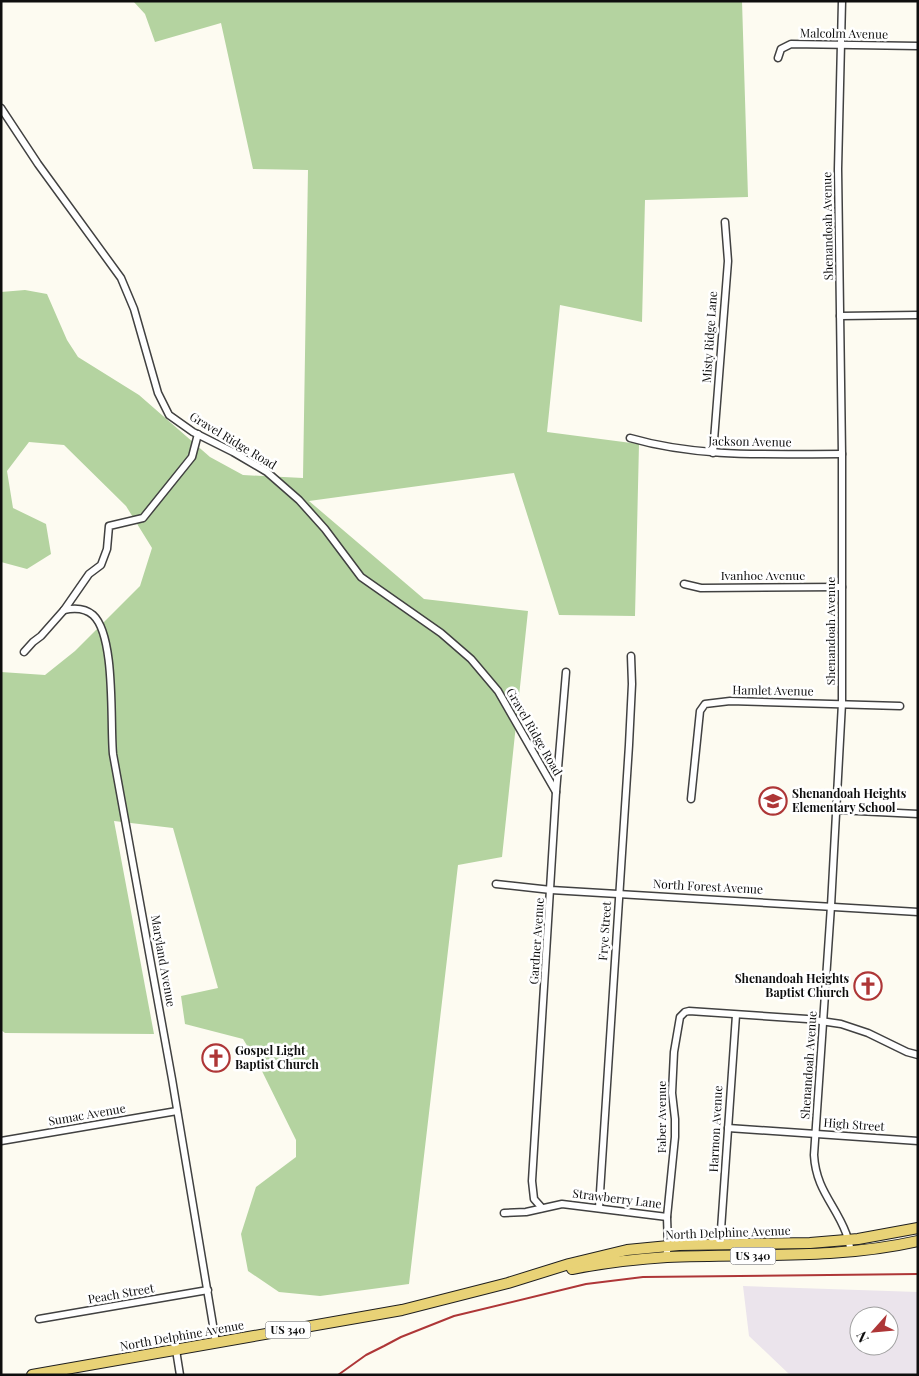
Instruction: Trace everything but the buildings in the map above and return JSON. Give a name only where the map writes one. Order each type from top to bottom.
[{"type":"main road","name":"North Delphine Avenue","points":[[32,1375],[402,1310],[627,1250],[720,1244],[810,1243],[848,1240],[918,1228]]},
{"type":"main road","name":"North Delphine Avenue","points":[[541,1274],[666,1257],[794,1256],[851,1252],[918,1241]]},
{"type":"street","name":"Shenandoah Avenue","points":[[842,1],[838,169],[842,454],[842,704],[837,810],[814,1155],[817,1176],[846,1232],[851,1252]]},
{"type":"street","name":"Malcolm Avenue","points":[[778,58],[781,49],[787,45],[918,46]]},
{"type":"street","name":"Gravel Ridge Road","points":[[1,108],[34,158],[121,278],[134,309],[158,393],[169,415],[198,434],[267,472],[299,500],[325,528],[361,577],[426,622],[461,650],[487,677],[515,719],[556,792]]},
{"type":"street","name":"Misty Ridge Lane","points":[[713,453],[728,261],[725,222]]},
{"type":"street","points":[[840,316],[918,315]]},
{"type":"street","points":[[24,652],[64,610],[89,574],[101,565],[107,549],[109,526],[143,518],[192,457],[198,434]]},
{"type":"street","name":"Jackson Avenue","points":[[630,438],[652,444],[713,453],[842,454]]},
{"type":"street","name":"Ivanhoe Avenue","points":[[684,584],[701,588],[842,587]]},
{"type":"street","name":"Maryland Avenue","points":[[64,610],[78,609],[93,615],[102,628],[105,641],[112,706],[113,754],[178,1111],[216,1343]]},
{"type":"street","name":"Frye Street","points":[[599,1208],[631,702],[631,656]]},
{"type":"street","name":"Gardner Avenue","points":[[542,1208],[534,1199],[532,1182],[556,792],[566,672]]},
{"type":"street","name":"Hamlet Avenue","points":[[691,799],[700,711],[705,704],[730,701],[900,706]]},
{"type":"street","points":[[837,810],[918,814]]},
{"type":"street","name":"North Forest Avenue","points":[[496,884],[551,890],[918,912]]},
{"type":"street","name":"Faber Avenue","points":[[666,1257],[668,1246],[667,1217],[675,1119],[672,1092],[674,1052],[680,1018],[685,1012],[689,1011],[736,1015]]},
{"type":"street","points":[[736,1015],[823,1022],[854,1028],[918,1055]]},
{"type":"street","name":"Harmon Avenue","points":[[720,1244],[736,1015]]},
{"type":"street","name":"Sumac Avenue","points":[[1,1142],[178,1111]]},
{"type":"street","name":"High Street","points":[[728,1128],[918,1141]]},
{"type":"street","name":"Strawberry Lane","points":[[504,1213],[526,1212],[562,1204],[667,1217]]},
{"type":"street","name":"Peach Street","points":[[39,1319],[208,1290]]},
{"type":"street","points":[[176,1350],[180,1375]]},
{"type":"shaded area","points":[[743,1286],[918,1292],[918,1375],[790,1375],[749,1336]]},
{"type":"green space","points":[[133,1],[742,1],[748,197],[645,200],[642,322],[560,305],[547,432],[639,444],[635,616],[559,615],[514,473],[309,501],[424,599],[528,611],[502,857],[458,865],[409,1284],[320,1296],[279,1292],[248,1271],[241,1234],[256,1187],[296,1157],[296,1140],[259,1065],[243,1039],[185,1024],[181,996],[218,988],[173,828],[114,821],[154,1034],[5,1033],[1,1030],[1,672],[45,675],[75,651],[140,586],[152,548],[126,506],[64,445],[29,442],[7,471],[13,508],[46,524],[51,554],[27,569],[1,562],[1,292],[25,290],[47,294],[67,340],[78,357],[139,395],[210,457],[243,475],[303,478],[308,170],[253,169],[221,23],[155,42],[145,14]]},
{"type":"railway","points":[[338,1375],[366,1355],[401,1337],[454,1316],[586,1284],[643,1277],[918,1274]]},
{"type":"place","name":"Shenandoah Heights Elementary School","points":[[773,801]]},
{"type":"place","name":"Shenandoah Heights Baptist Church","points":[[868,986]]},
{"type":"place","name":"Gospel Light Baptist Church","points":[[216,1058]]}]
